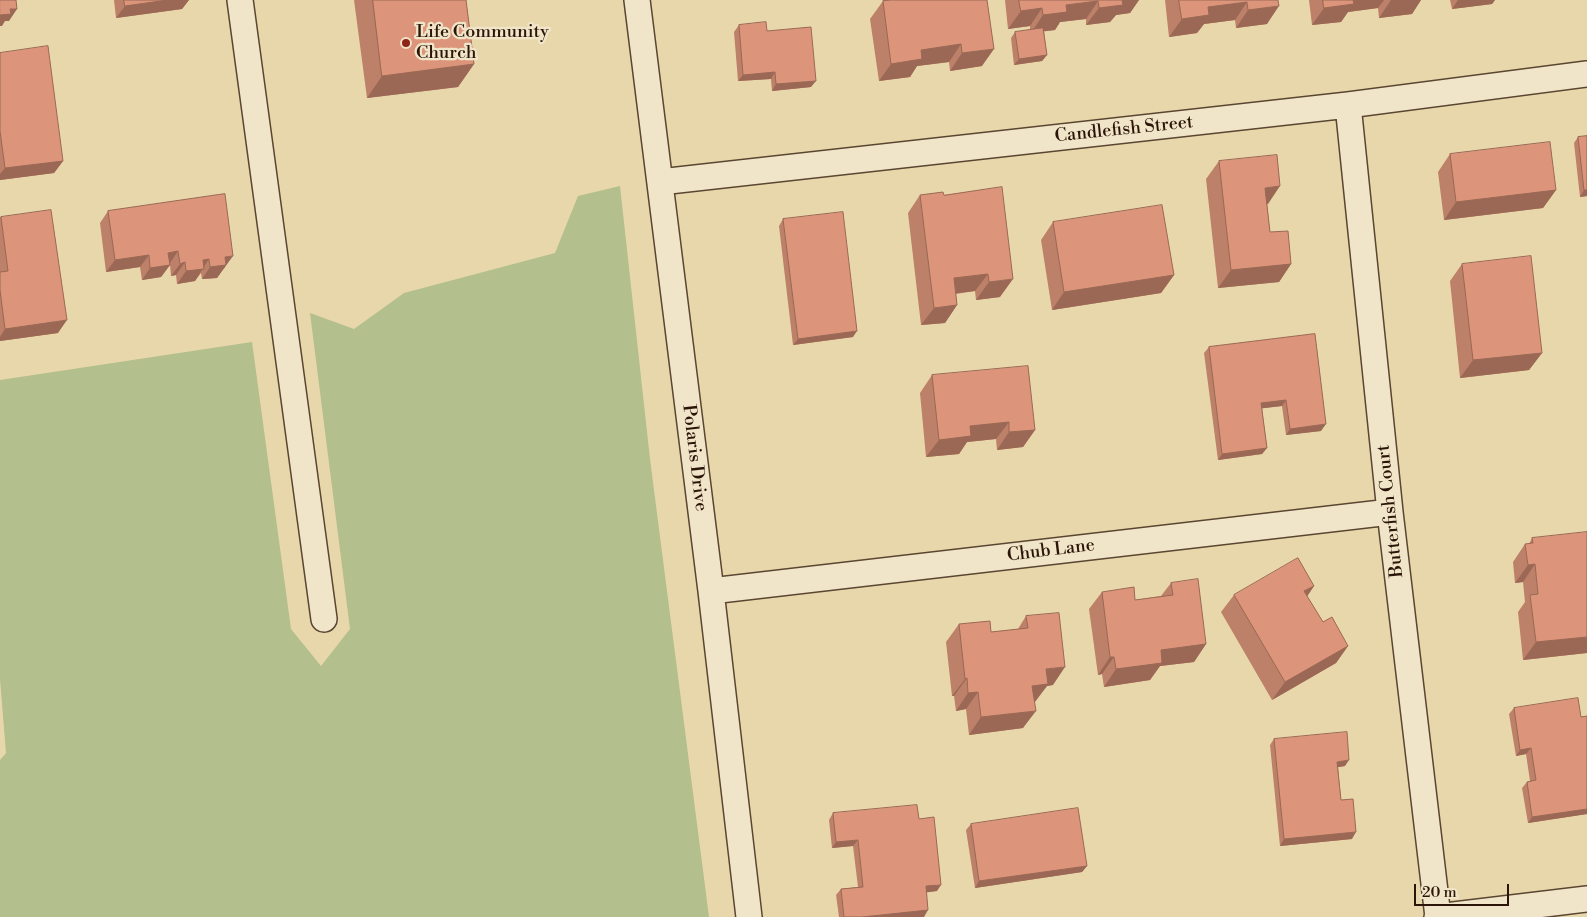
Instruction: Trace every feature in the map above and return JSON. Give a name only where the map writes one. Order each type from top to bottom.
[{"type":"street","points":[[240,0],[324,619]]},
{"type":"street","name":"Polaris Drive","points":[[637,0],[711,590],[749,917]]},
{"type":"street","name":"Candlefish Street","points":[[660,182],[1348,105],[1587,74]]},
{"type":"street","name":"Butterfish Court","points":[[1348,105],[1390,512],[1438,917]]},
{"type":"street","name":"Chub Lane","points":[[711,590],[1390,512]]},
{"type":"street","points":[[1438,917],[1587,899]]},
{"type":"green space","points":[[620,186],[650,459],[709,917],[0,917],[0,760],[6,753],[0,679],[0,380],[252,342],[291,629],[321,666],[350,629],[310,313],[354,329],[404,293],[555,253],[578,196]]},
{"type":"building","points":[[0,0],[16,0],[17,9],[10,9],[11,14],[0,15]]},
{"type":"building","points":[[124,0],[168,0],[125,6]]},
{"type":"building","name":"Life Community Church","points":[[373,0],[466,0],[474,64],[382,76]]},
{"type":"building","points":[[987,0],[994,49],[962,53],[961,44],[921,50],[922,59],[891,64],[883,1]]},
{"type":"building","points":[[1019,0],[1122,0],[1123,5],[1099,8],[1098,1],[1066,5],[1067,12],[1043,15],[1042,8],[1021,11]]},
{"type":"building","points":[[1179,0],[1278,0],[1279,6],[1248,10],[1247,2],[1208,7],[1209,15],[1182,19]]},
{"type":"building","points":[[1323,0],[1353,0],[1354,4],[1324,8]]},
{"type":"building","points":[[766,22],[767,31],[811,27],[816,81],[776,84],[775,72],[743,75],[739,25]]},
{"type":"building","points":[[1043,28],[1047,55],[1019,59],[1015,32]]},
{"type":"building","points":[[48,46],[63,161],[5,168],[0,131],[0,53]]},
{"type":"building","points":[[1587,136],[1587,190],[1584,190],[1578,137]]},
{"type":"building","points":[[1550,142],[1556,190],[1456,202],[1450,154]]},
{"type":"building","points":[[1277,155],[1280,186],[1265,188],[1270,232],[1288,231],[1291,264],[1231,270],[1219,161]]},
{"type":"building","points":[[1002,187],[1013,279],[989,282],[988,274],[954,278],[957,305],[934,308],[920,195],[943,192],[944,195]]},
{"type":"building","points":[[225,194],[233,256],[225,257],[226,265],[210,267],[209,259],[203,260],[204,269],[186,271],[185,262],[180,264],[178,251],[168,253],[170,265],[150,268],[149,255],[115,260],[108,211]]},
{"type":"building","points":[[1162,205],[1174,275],[1064,292],[1053,222]]},
{"type":"building","points":[[51,210],[67,320],[5,329],[0,290],[0,272],[8,271],[1,217]]},
{"type":"building","points":[[843,212],[857,331],[798,339],[783,219]]},
{"type":"building","points":[[1531,256],[1542,353],[1473,360],[1462,264]]},
{"type":"building","points":[[1315,334],[1326,424],[1290,429],[1286,400],[1261,403],[1267,448],[1222,454],[1209,347]]},
{"type":"building","points":[[1028,366],[1035,430],[1009,432],[1009,422],[970,426],[971,436],[939,440],[932,375]]},
{"type":"building","points":[[1587,532],[1587,637],[1536,642],[1530,595],[1538,594],[1535,564],[1528,565],[1525,544],[1533,543],[1532,538]]},
{"type":"building","points":[[1298,558],[1314,586],[1304,591],[1323,622],[1332,617],[1348,646],[1285,682],[1234,595]]},
{"type":"building","points":[[1198,579],[1206,644],[1161,650],[1162,663],[1116,669],[1114,657],[1110,657],[1102,592],[1134,587],[1135,600],[1173,595],[1171,583]]},
{"type":"building","points":[[1059,613],[1065,667],[1046,669],[1048,684],[1032,686],[1036,711],[981,717],[978,692],[968,693],[959,624],[990,621],[991,632],[1028,628],[1026,616]]},
{"type":"building","points":[[1578,698],[1581,717],[1587,716],[1587,809],[1532,817],[1527,782],[1536,780],[1531,748],[1520,750],[1514,708]]},
{"type":"building","points":[[1347,732],[1349,760],[1337,762],[1341,800],[1353,799],[1356,832],[1284,839],[1274,739]]},
{"type":"building","points":[[917,805],[919,819],[934,817],[941,885],[926,886],[928,910],[844,917],[841,889],[863,887],[858,840],[836,842],[833,813]]},
{"type":"building","points":[[1078,808],[1087,866],[979,881],[971,824]]},
{"type":"place","name":"Life Community Church","points":[[406,43]]}]
